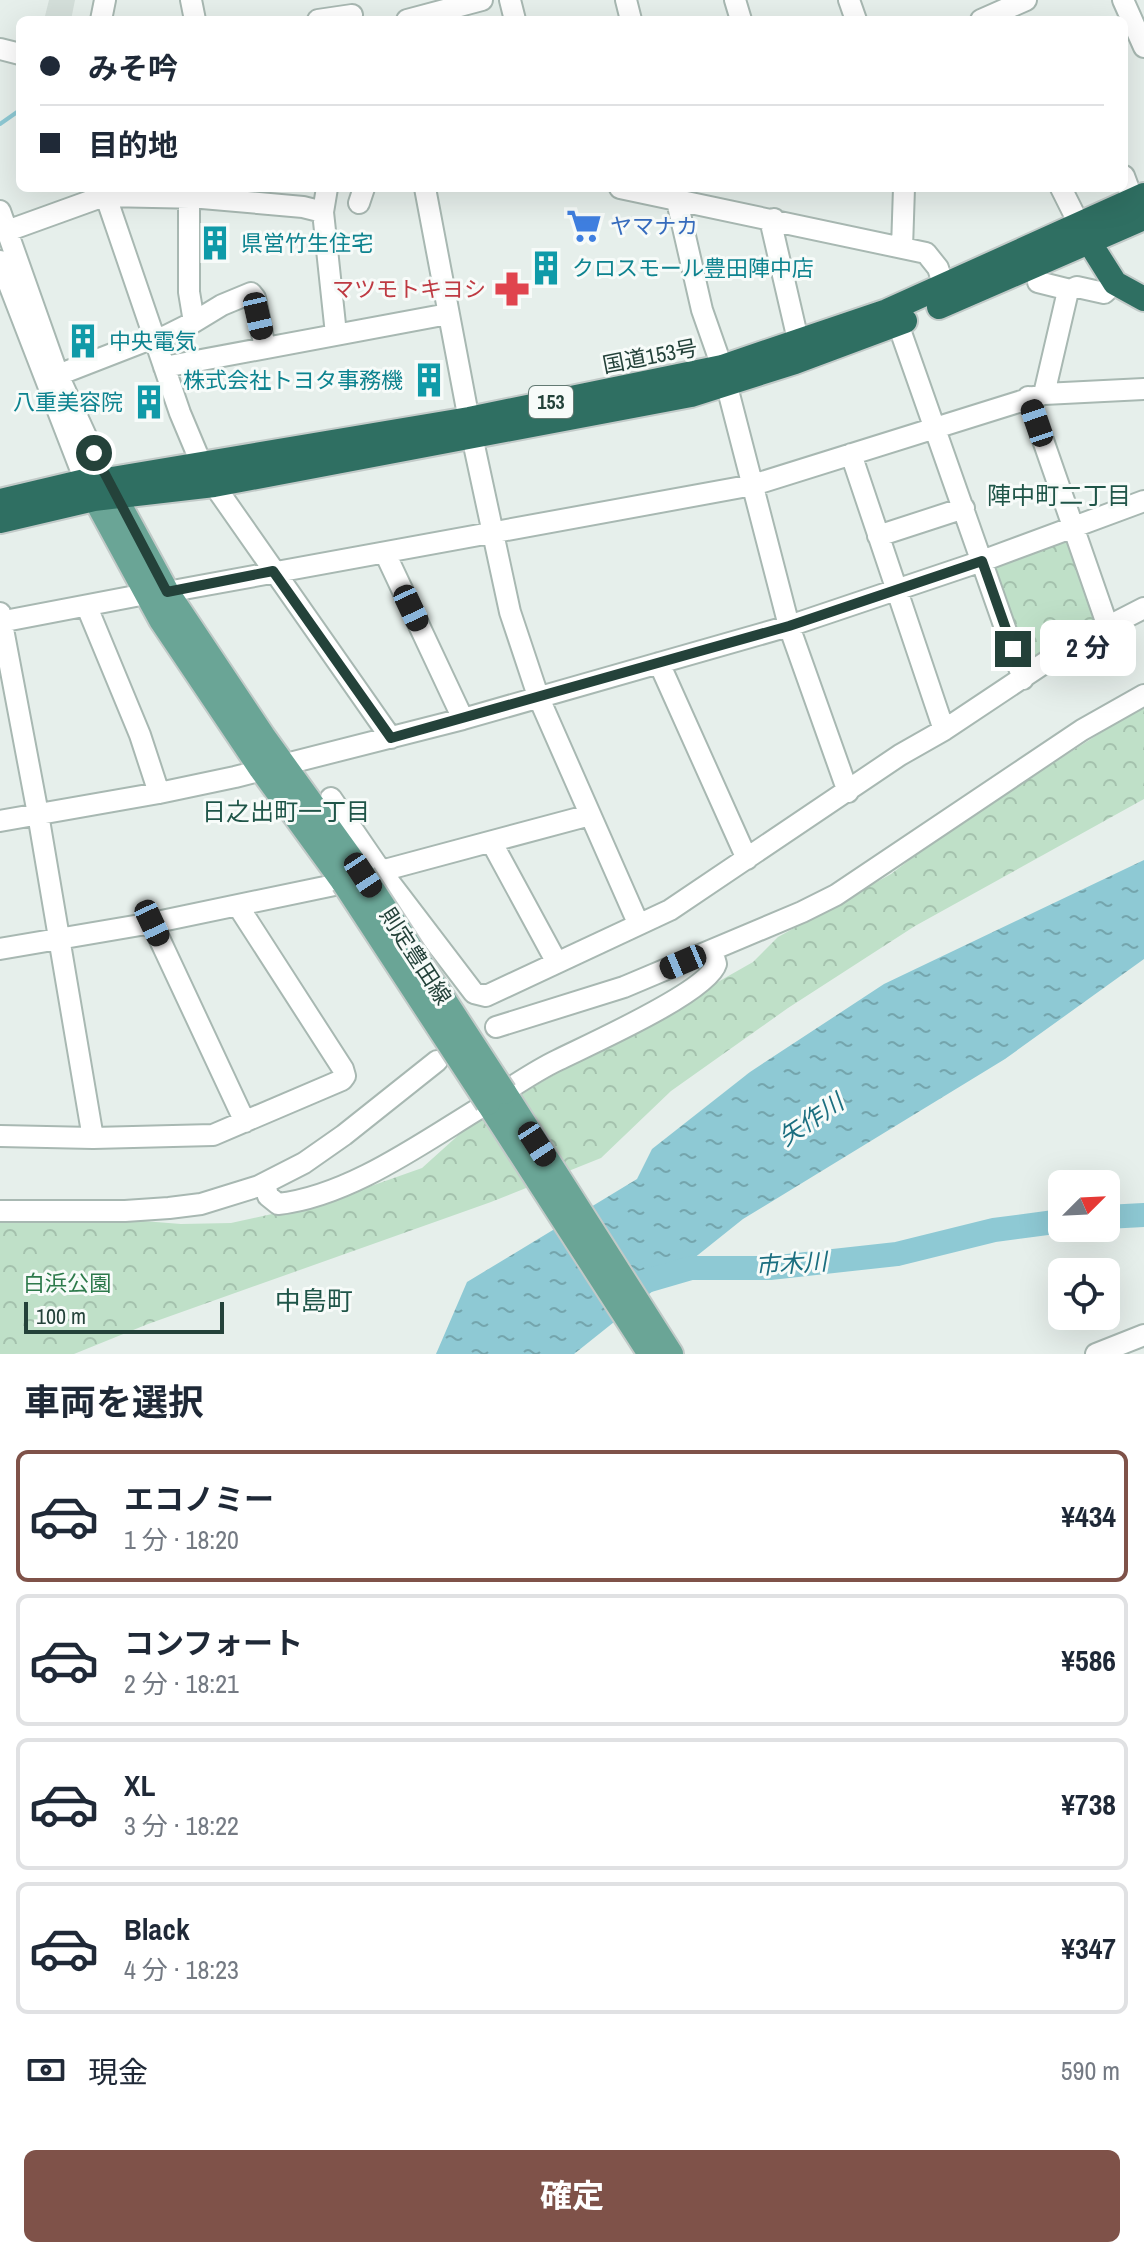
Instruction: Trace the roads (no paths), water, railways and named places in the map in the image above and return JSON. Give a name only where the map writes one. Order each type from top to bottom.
[{"type":"highway","points":[[1140,204],[1084,233],[1115,283],[1144,299]]},
{"type":"highway","name":"国道153号","points":[[724,376],[798,340],[887,311],[1084,233]]},
{"type":"highway","name":"国道153号","points":[[0,501],[100,489],[214,485],[724,376],[898,324],[1084,233]]},
{"type":"highway","name":"国道153号","points":[[0,521],[100,489],[201,463],[471,428]]},
{"type":"main road","name":"則定豊田線","points":[[100,489],[156,593],[161,620],[272,766],[363,876],[650,1354]]},
{"type":"main road","name":"則定豊田線","points":[[496,1098],[671,1354]]},
{"type":"street","points":[[422,16],[482,0]]},
{"type":"street","points":[[986,14],[1026,0]]},
{"type":"street","points":[[1123,0],[1144,47]]},
{"type":"street","points":[[1128,183],[1140,204]]},
{"type":"street","points":[[7,231],[104,192],[189,193],[323,212]]},
{"type":"street","points":[[104,192],[180,413],[201,463]]},
{"type":"street","points":[[326,192],[323,212],[336,334]]},
{"type":"street","points":[[426,192],[510,612],[538,696],[638,923]]},
{"type":"street","points":[[902,248],[904,192]]},
{"type":"street","points":[[1063,192],[1084,233]]},
{"type":"street","points":[[189,193],[189,292],[194,322]]},
{"type":"street","points":[[848,792],[789,626],[724,376],[702,310],[676,194],[926,253],[938,268],[944,287]]},
{"type":"street","points":[[0,211],[100,489]]},
{"type":"street","points":[[774,219],[772,228],[798,340]]},
{"type":"street","points":[[0,261],[100,489]]},
{"type":"street","points":[[1038,282],[1070,290]]},
{"type":"street","points":[[1108,627],[1073,528],[1036,396],[1068,291],[1077,287],[1104,293],[1115,283]]},
{"type":"street","points":[[58,375],[175,333],[222,305],[251,293],[255,298],[265,348]]},
{"type":"street","points":[[164,367],[448,314]]},
{"type":"street","points":[[898,324],[1023,679]]},
{"type":"street","points":[[93,1138],[1,619],[87,607],[753,485],[1036,396],[1144,389]]},
{"type":"street","points":[[851,454],[944,730]]},
{"type":"street","points":[[214,485],[391,738]]},
{"type":"street","points":[[0,821],[159,793],[463,719],[789,626],[982,561],[1144,501]]},
{"type":"street","points":[[878,536],[964,508]]},
{"type":"street","points":[[385,553],[463,719]]},
{"type":"street","points":[[87,607],[130,710],[159,793]]},
{"type":"street","points":[[331,798],[363,876],[474,993],[486,996],[670,910],[900,755],[944,730],[1070,646],[1144,608]]},
{"type":"street","points":[[659,663],[747,859]]},
{"type":"street","points":[[496,1027],[624,987],[836,895],[1082,730],[1144,695]]},
{"type":"street","points":[[0,949],[238,906],[492,843],[590,815]]},
{"type":"street","points":[[492,843],[556,961]]},
{"type":"street","points":[[0,1136],[206,1136],[335,1085],[345,1076],[238,906]]},
{"type":"street","points":[[152,923],[245,1122]]},
{"type":"street","points":[[265,1184],[268,1196],[278,1204],[350,1182],[377,1170],[555,1062],[650,1013],[707,978],[716,964],[712,950]]},
{"type":"street","points":[[0,1211],[169,1208],[219,1199],[265,1184],[304,1163],[344,1135],[437,1061]]},
{"type":"street","points":[[1096,1354],[1144,1335]]},
{"type":"water","name":"矢作川","points":[[1144,860],[1144,959],[1005,1059],[743,1219],[574,1354],[436,1354],[467,1282],[637,1179],[652,1149],[750,1072],[884,984]]},
{"type":"waterway","points":[[0,124],[16,113]]},
{"type":"waterway","name":"市木川","points":[[1120,1216],[1144,1215]]},
{"type":"waterway","name":"市木川","points":[[643,1282],[691,1268],[770,1268],[897,1254],[994,1230],[1048,1223]]},
{"type":"place","name":"ヤマナカ","points":[[584,226]]},
{"type":"place","name":"県営竹生住宅","points":[[215,243]]},
{"type":"place","name":"クロスモール豊田陣中店","points":[[546,268]]},
{"type":"place","name":"マツモトキヨシ","points":[[512,289]]},
{"type":"place","name":"中央電気","points":[[83,341]]},
{"type":"place","name":"株式会社トヨタ事務機","points":[[429,380]]},
{"type":"place","name":"八重美容院","points":[[149,402]]},
{"type":"district","name":"陣中町二丁目","points":[[1059,496]]},
{"type":"district","name":"日之出町一丁目","points":[[286,812]]},
{"type":"district","name":"中島町","points":[[314,1301]]},
{"type":"park label","name":"白浜公園","points":[[67,1283]]}]
